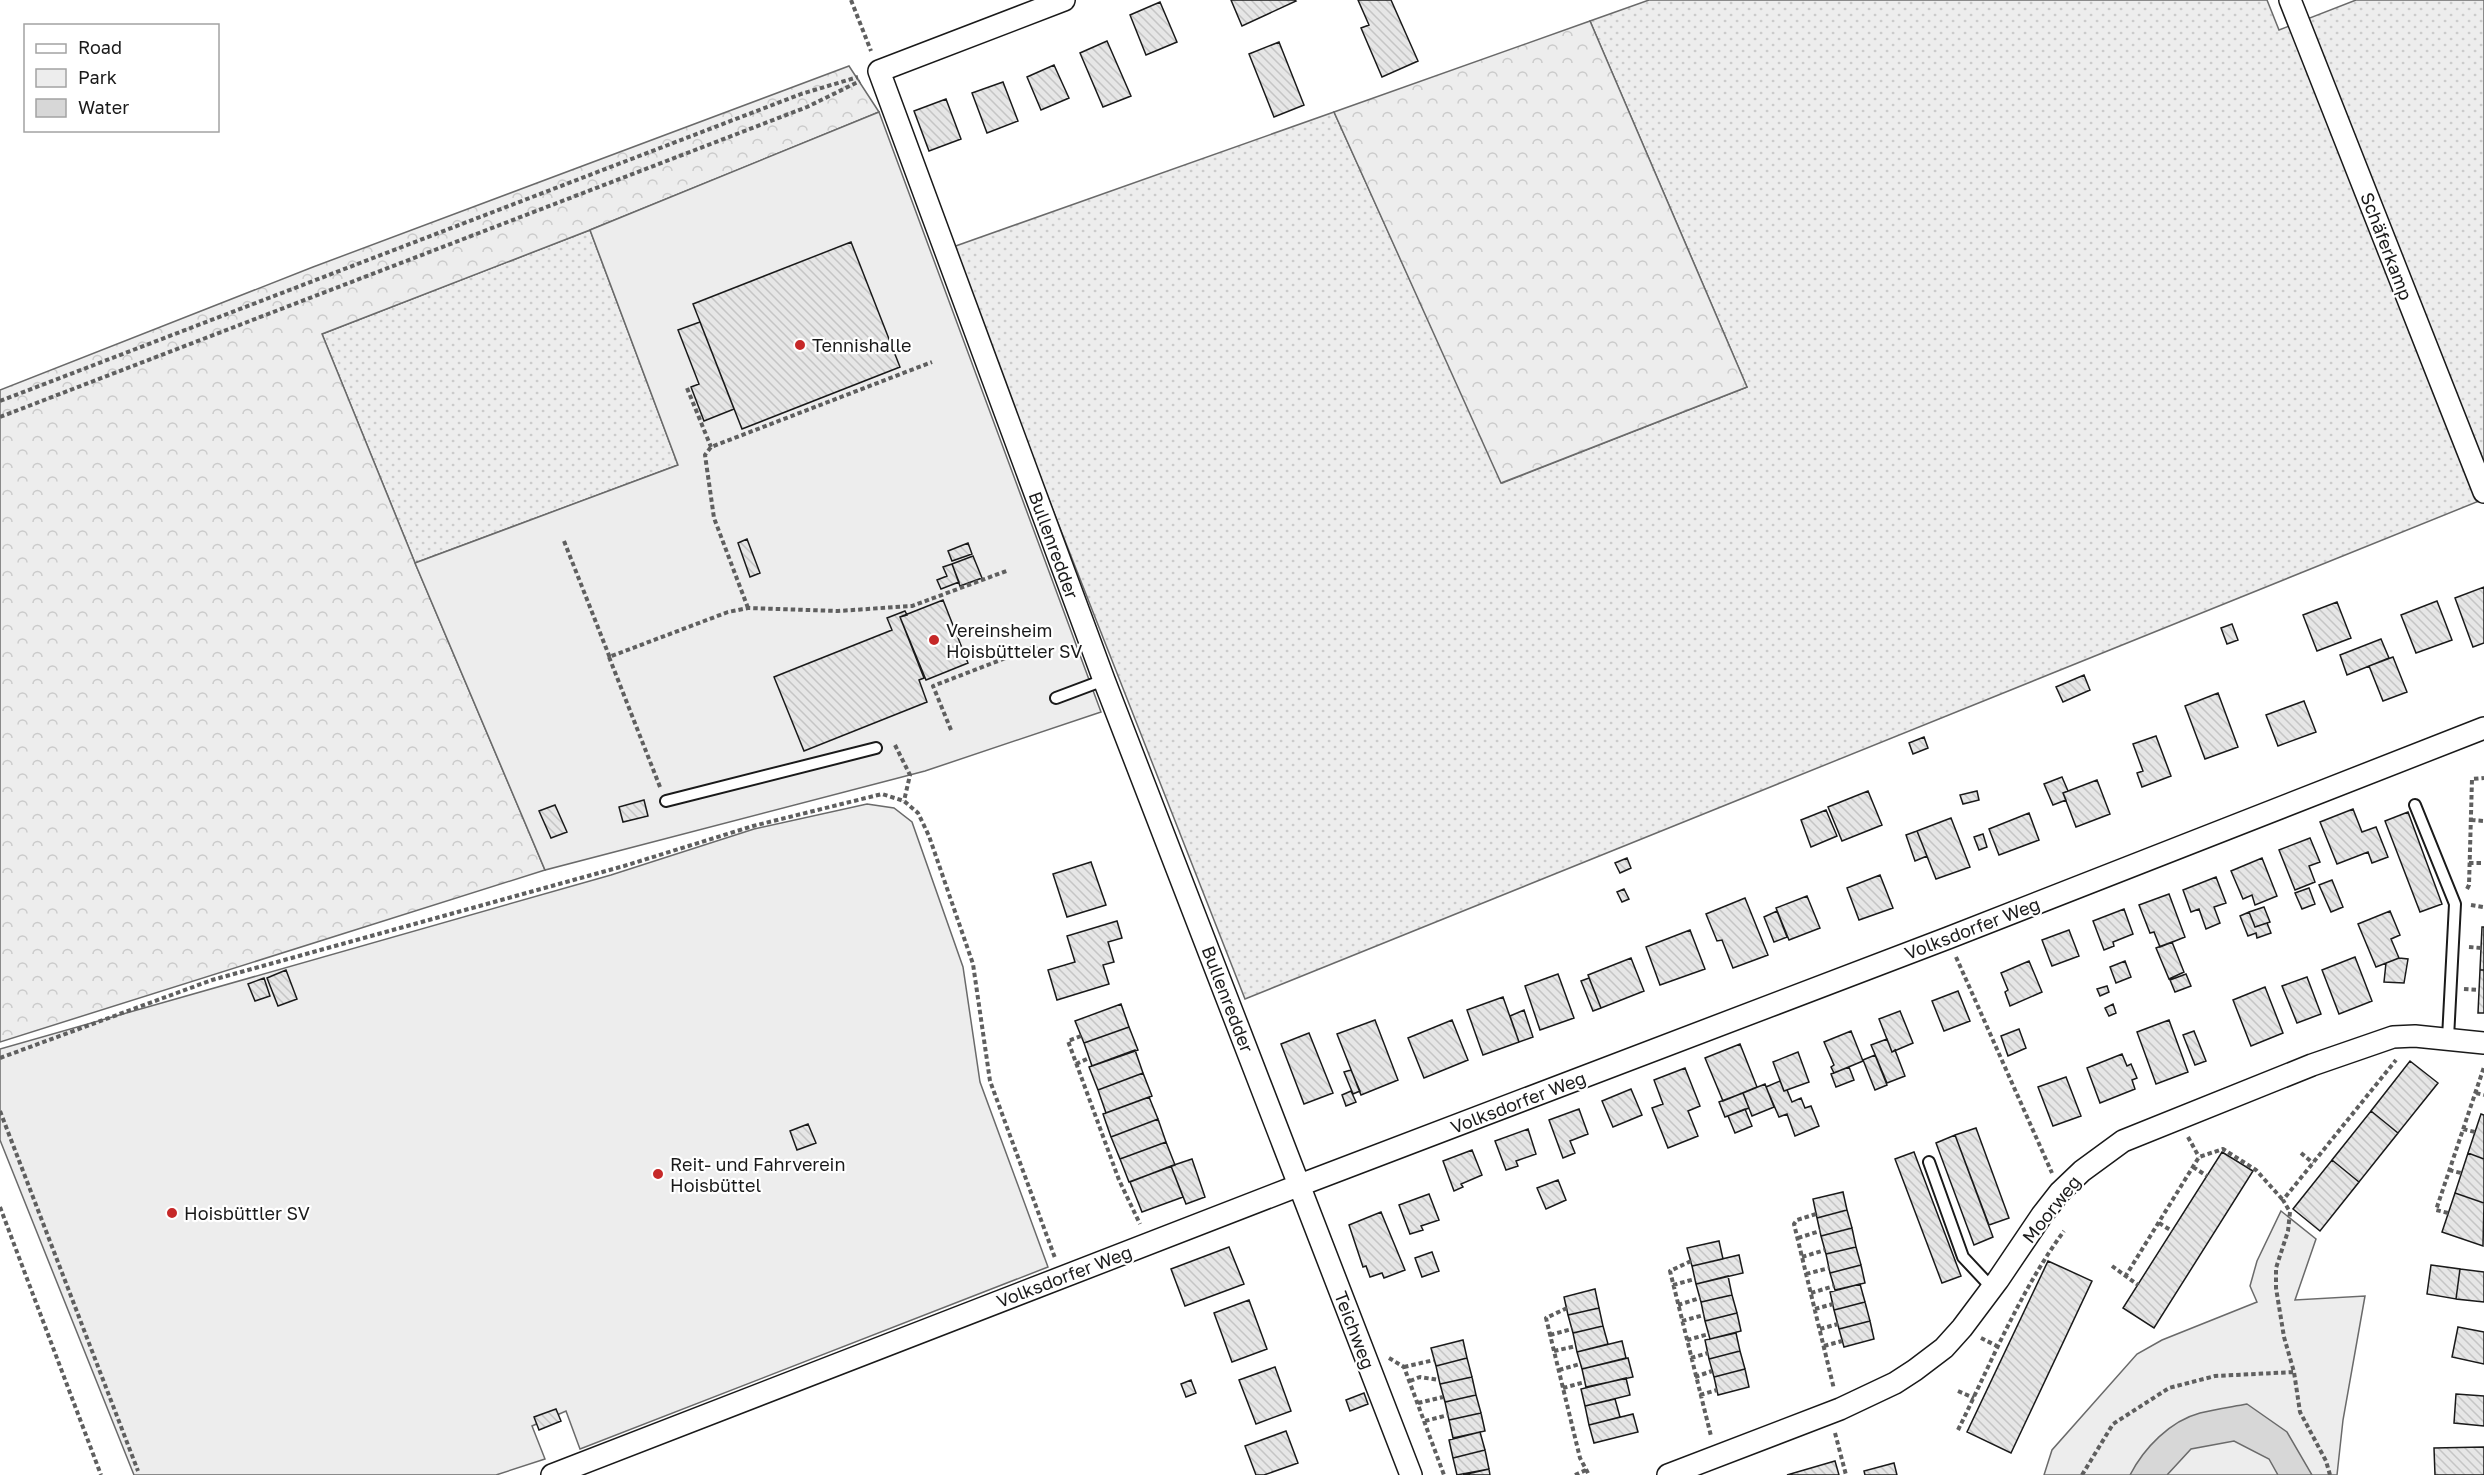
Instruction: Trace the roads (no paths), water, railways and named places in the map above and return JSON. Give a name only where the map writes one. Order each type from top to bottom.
[{"type":"street","name":"Bullenredder","points":[[1064,0],[879,71],[1104,680],[1300,1185]]},
{"type":"street","name":"Schäferkamp","points":[[2290,0],[2484,492]]},
{"type":"street","name":"Volksdorfer Weg","points":[[552,1475],[1300,1185],[1948,938],[2484,728]]},
{"type":"street","name":"Moorweg","points":[[1668,1475],[1830,1412],[1895,1383],[1915,1370],[1944,1348],[1962,1328],[2060,1192],[2082,1171],[2123,1141],[2366,1044],[2393,1037],[2415,1036],[2484,1043]]},
{"type":"street","name":"Teichweg","points":[[1300,1185],[1411,1475]]},
{"type":"lane","points":[[1056,698],[1104,680]]},
{"type":"lane","points":[[666,801],[876,748]]},
{"type":"lane","points":[[2415,805],[2455,904],[2448,1038]]},
{"type":"lane","points":[[1929,1162],[1963,1257],[1992,1288]]},
{"type":"water","points":[[2247,1404],[2287,1432],[2312,1475],[2278,1475],[2269,1459],[2234,1441],[2191,1449],[2167,1475],[2130,1475],[2150,1446],[2178,1422],[2200,1413]]},
{"type":"place","name":"Tennishalle","points":[[800,345]]},
{"type":"place","name":"Vereinsheim Hoisbütteler SV","points":[[934,640]]},
{"type":"place","name":"Reit- und Fahrverein Hoisbüttel","points":[[658,1174]]},
{"type":"place","name":"Hoisbüttler SV","points":[[172,1213]]}]
